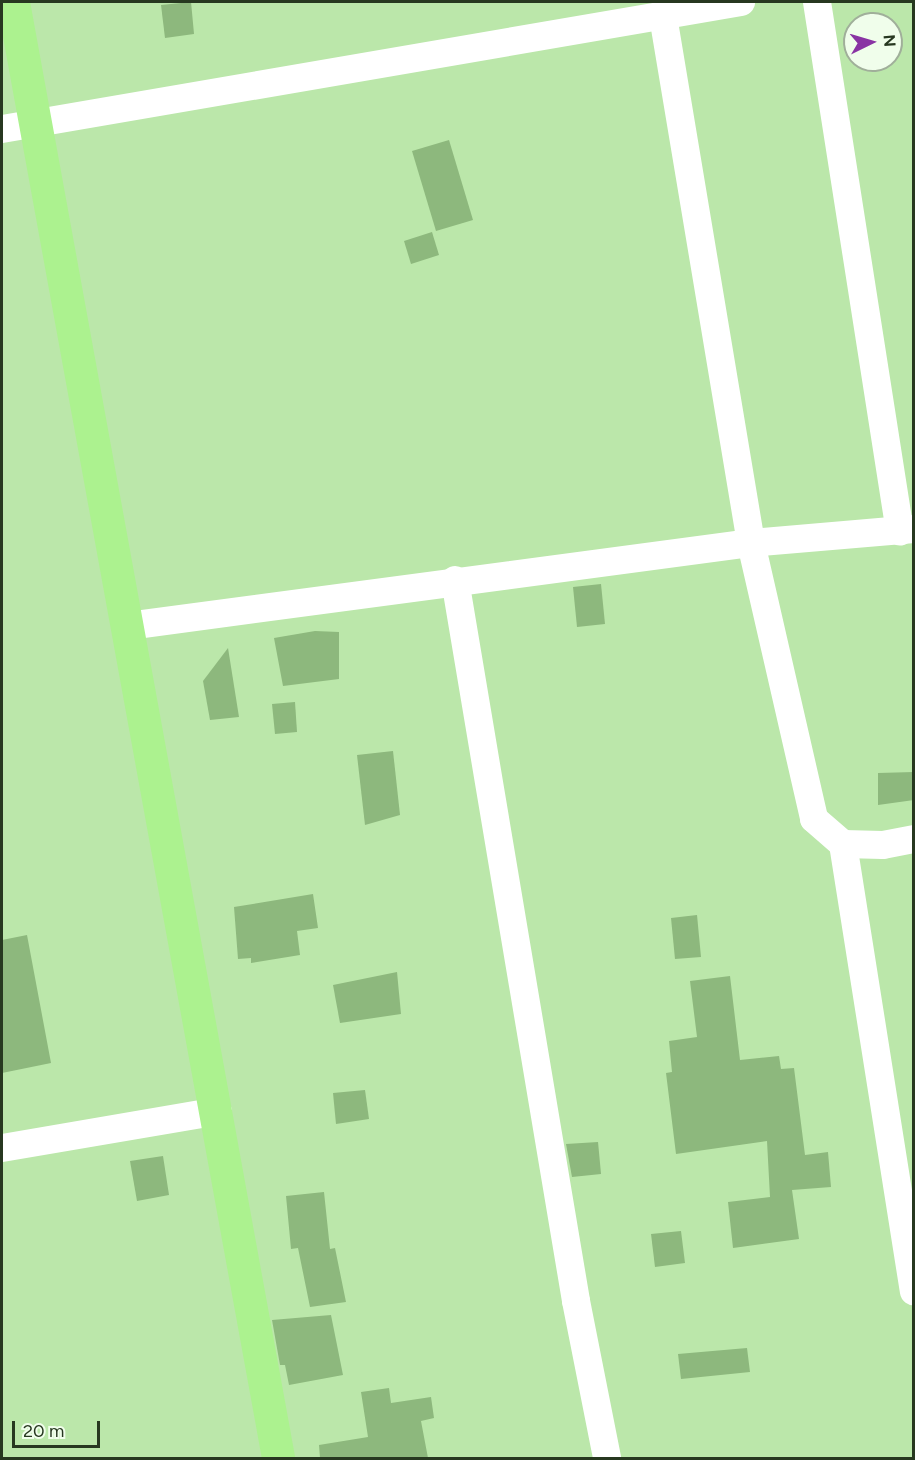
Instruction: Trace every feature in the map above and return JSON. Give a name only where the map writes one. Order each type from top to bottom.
[{"type":"highway","points":[[13,2],[218,1111],[278,1458]]},
{"type":"street","points":[[2,129],[741,2]]},
{"type":"street","points":[[128,626],[455,580],[751,543],[907,531],[817,2]]},
{"type":"street","points":[[663,16],[751,543],[814,819],[843,844],[914,1291]]},
{"type":"street","points":[[455,580],[576,1301],[607,1458]]},
{"type":"street","points":[[843,844],[883,844],[914,839]]},
{"type":"street","points":[[2,1148],[218,1111]]},
{"type":"building","points":[[191,2],[194,34],[165,38],[161,5]]},
{"type":"building","points":[[449,140],[473,220],[436,231],[412,151]]},
{"type":"building","points":[[432,232],[439,255],[411,264],[404,241]]},
{"type":"building","points":[[601,584],[605,624],[577,627],[573,587]]},
{"type":"building","points":[[315,631],[339,632],[339,679],[283,686],[274,638]]},
{"type":"building","points":[[228,648],[239,717],[210,720],[203,681]]},
{"type":"building","points":[[295,702],[297,732],[275,734],[272,704]]},
{"type":"building","points":[[393,751],[400,815],[365,825],[357,755]]},
{"type":"building","points":[[914,772],[914,800],[878,805],[878,773]]},
{"type":"building","points":[[313,894],[318,928],[297,931],[300,955],[251,963],[251,958],[238,959],[234,907]]},
{"type":"building","points":[[697,915],[701,957],[675,959],[671,918]]},
{"type":"building","points":[[27,935],[51,1063],[2,1073],[2,940]]},
{"type":"building","points":[[397,972],[401,1014],[340,1023],[333,985]]},
{"type":"building","points":[[730,976],[740,1060],[779,1056],[781,1069],[794,1068],[805,1155],[828,1152],[831,1187],[792,1190],[799,1239],[733,1248],[728,1202],[770,1197],[767,1141],[676,1154],[666,1073],[672,1072],[669,1041],[697,1037],[690,981]]},
{"type":"building","points":[[365,1090],[369,1119],[336,1124],[333,1093]]},
{"type":"building","points":[[598,1142],[601,1174],[572,1177],[566,1144]]},
{"type":"building","points":[[163,1156],[169,1195],[137,1201],[130,1161]]},
{"type":"building","points":[[324,1192],[330,1249],[335,1248],[346,1302],[310,1307],[298,1248],[291,1249],[286,1196]]},
{"type":"building","points":[[681,1231],[685,1263],[655,1267],[651,1234]]},
{"type":"building","points":[[331,1315],[343,1375],[289,1385],[285,1365],[280,1365],[272,1320]]},
{"type":"building","points":[[747,1348],[750,1372],[681,1379],[678,1354]]},
{"type":"building","points":[[389,1388],[391,1403],[431,1397],[434,1418],[421,1421],[428,1458],[320,1458],[319,1445],[368,1437],[361,1392]]}]
